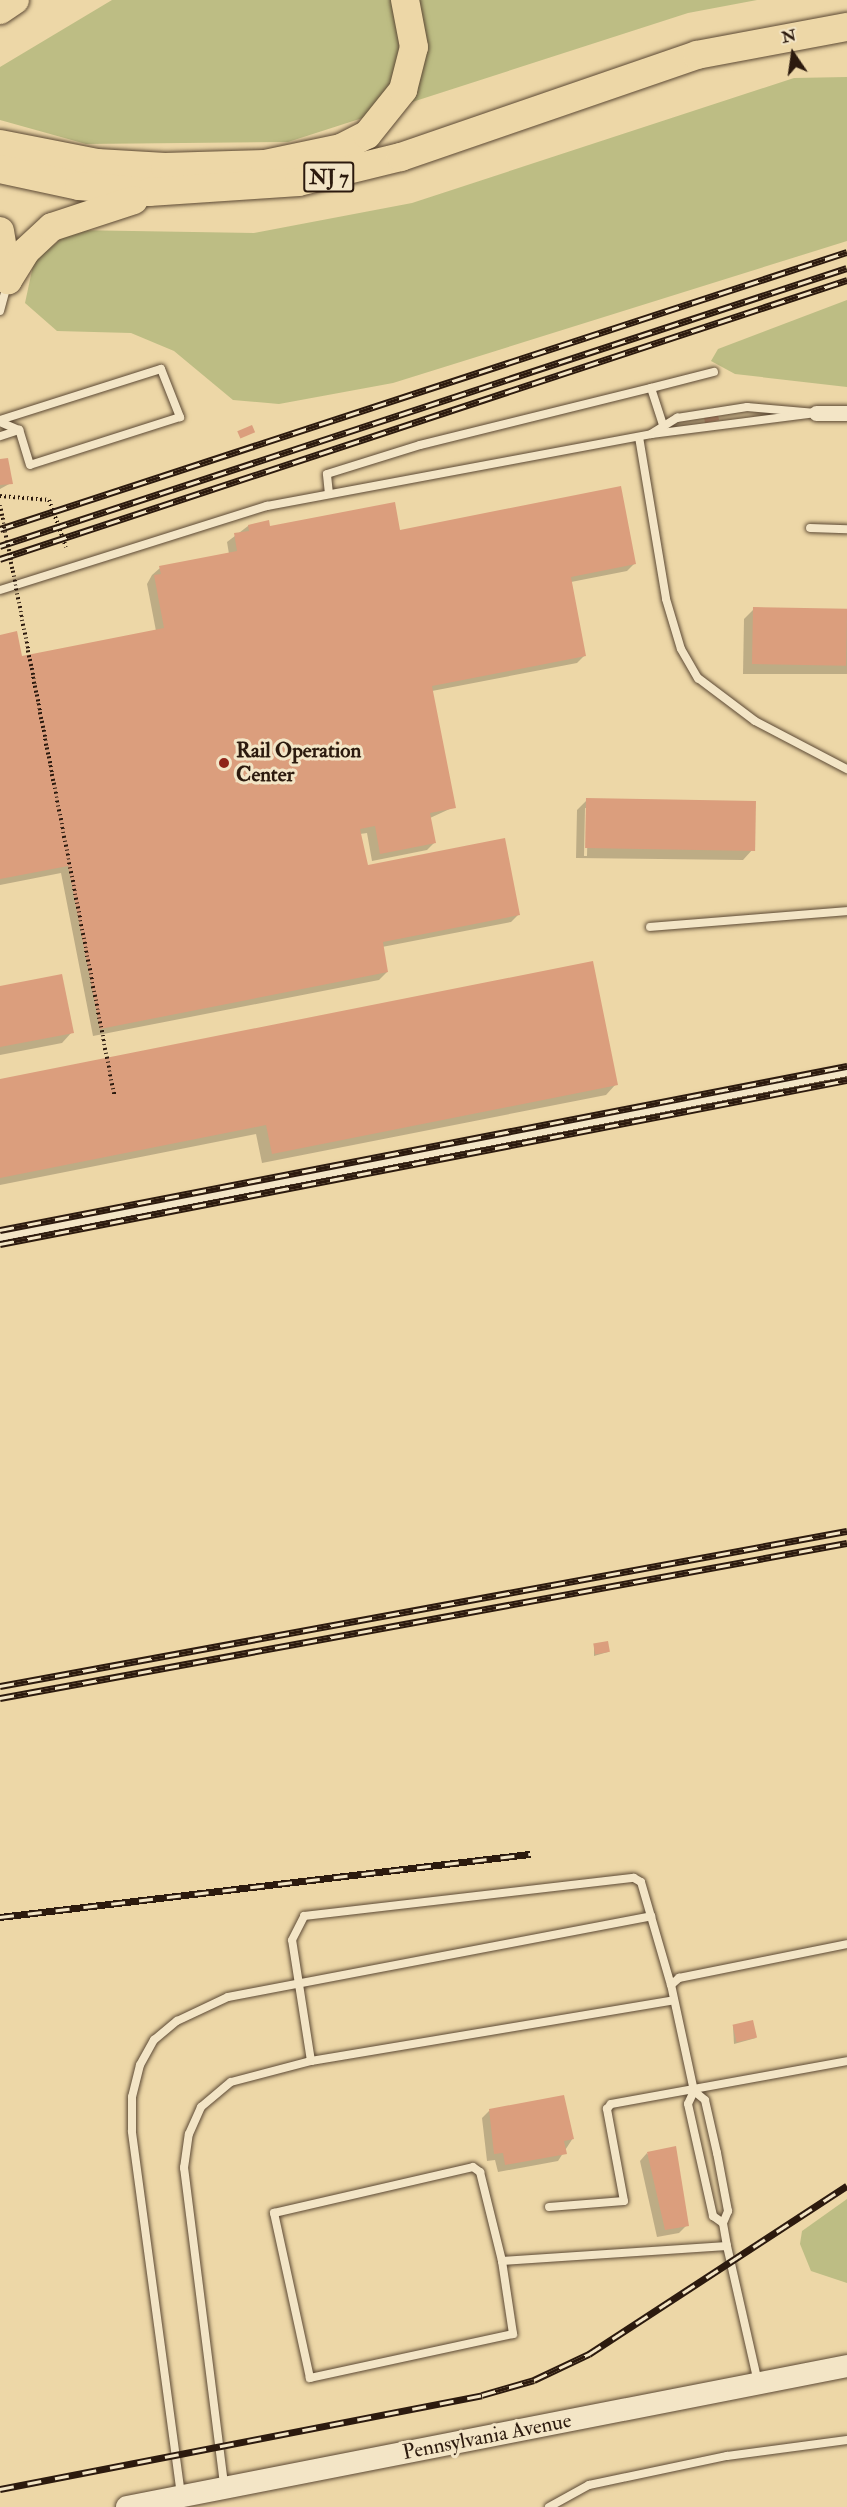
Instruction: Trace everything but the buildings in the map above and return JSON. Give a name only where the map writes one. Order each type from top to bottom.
[{"type":"highway","points":[[0,10],[15,0]]},
{"type":"highway","points":[[0,144],[97,163],[183,168],[291,160],[341,148],[378,125],[409,77],[414,34],[405,0]]},
{"type":"highway","name":"NJ 7","points":[[0,169],[79,186],[185,192],[264,188],[366,168],[644,72],[751,41],[847,27]]},
{"type":"highway","points":[[8,280],[33,242],[65,220],[115,204],[185,192]]},
{"type":"highway","points":[[0,231],[8,280]]},
{"type":"main road","name":"Pennsylvania Avenue","points":[[127,2507],[847,2366]]},
{"type":"street","points":[[816,413],[847,413]]},
{"type":"lane","points":[[0,311],[8,280]]},
{"type":"lane","points":[[162,369],[180,417],[30,465],[19,430],[0,421],[162,369]]},
{"type":"lane","points":[[329,494],[327,474],[420,445],[714,372]]},
{"type":"lane","points":[[651,388],[663,426]]},
{"type":"lane","points":[[651,434],[663,426],[718,408],[816,413]]},
{"type":"lane","points":[[0,590],[233,514],[639,436],[816,413]]},
{"type":"lane","points":[[0,436],[19,430]]},
{"type":"lane","points":[[639,436],[666,599],[681,649],[698,678],[755,721],[847,769]]},
{"type":"lane","points":[[810,528],[847,529]]},
{"type":"lane","points":[[650,927],[847,910]]},
{"type":"lane","points":[[0,1237],[847,1072]]},
{"type":"lane","points":[[311,2061],[292,1940],[304,1916],[634,1878],[641,1882],[671,1984],[694,2091],[688,2104],[712,2216],[723,2223]]},
{"type":"lane","points":[[181,2497],[132,2097],[140,2065],[154,2040],[177,2021],[228,1997],[651,1916]]},
{"type":"lane","points":[[671,1984],[679,1978],[847,1944]]},
{"type":"lane","points":[[224,2489],[191,2242],[184,2168],[189,2134],[201,2107],[231,2082],[311,2061],[675,2000]]},
{"type":"lane","points":[[549,2207],[624,2201],[607,2109],[847,2061]]},
{"type":"lane","points":[[694,2091],[705,2100],[710,2121],[728,2211],[723,2223],[727,2246],[758,2384]]},
{"type":"lane","points":[[473,2167],[480,2172],[502,2261],[513,2334],[310,2378],[274,2213],[473,2167]]},
{"type":"lane","points":[[502,2261],[727,2246]]},
{"type":"lane","points":[[549,2507],[589,2485],[727,2456],[847,2440]]},
{"type":"path","points":[[0,496],[49,500],[66,547]]},
{"type":"path","points":[[0,505],[114,1094]]},
{"type":"green space","points":[[112,0],[757,0],[688,13],[288,142],[86,144],[0,120],[0,67]]},
{"type":"green space","points":[[847,77],[847,241],[393,383],[279,404],[233,400],[174,351],[131,333],[57,331],[25,303],[34,261],[72,230],[254,233],[412,203],[794,78]]},
{"type":"green space","points":[[847,300],[847,387],[735,374],[711,361],[718,349]]},
{"type":"green space","points":[[847,2199],[847,2283],[811,2271],[800,2244],[802,2231]]},
{"type":"railway","points":[[0,529],[847,252]]},
{"type":"railway","points":[[0,546],[847,268]]},
{"type":"railway","points":[[0,559],[847,280]]},
{"type":"railway","points":[[0,1230],[847,1066]]},
{"type":"railway","points":[[0,1244],[847,1080]]},
{"type":"railway","points":[[0,1686],[847,1531]]},
{"type":"railway","points":[[0,1698],[847,1543]]},
{"type":"railway","points":[[0,1917],[530,1854]]},
{"type":"railway","points":[[0,2489],[482,2395],[534,2380],[589,2354],[847,2186]]},
{"type":"place","name":"Rail Operation Center","points":[[224,763]]}]
